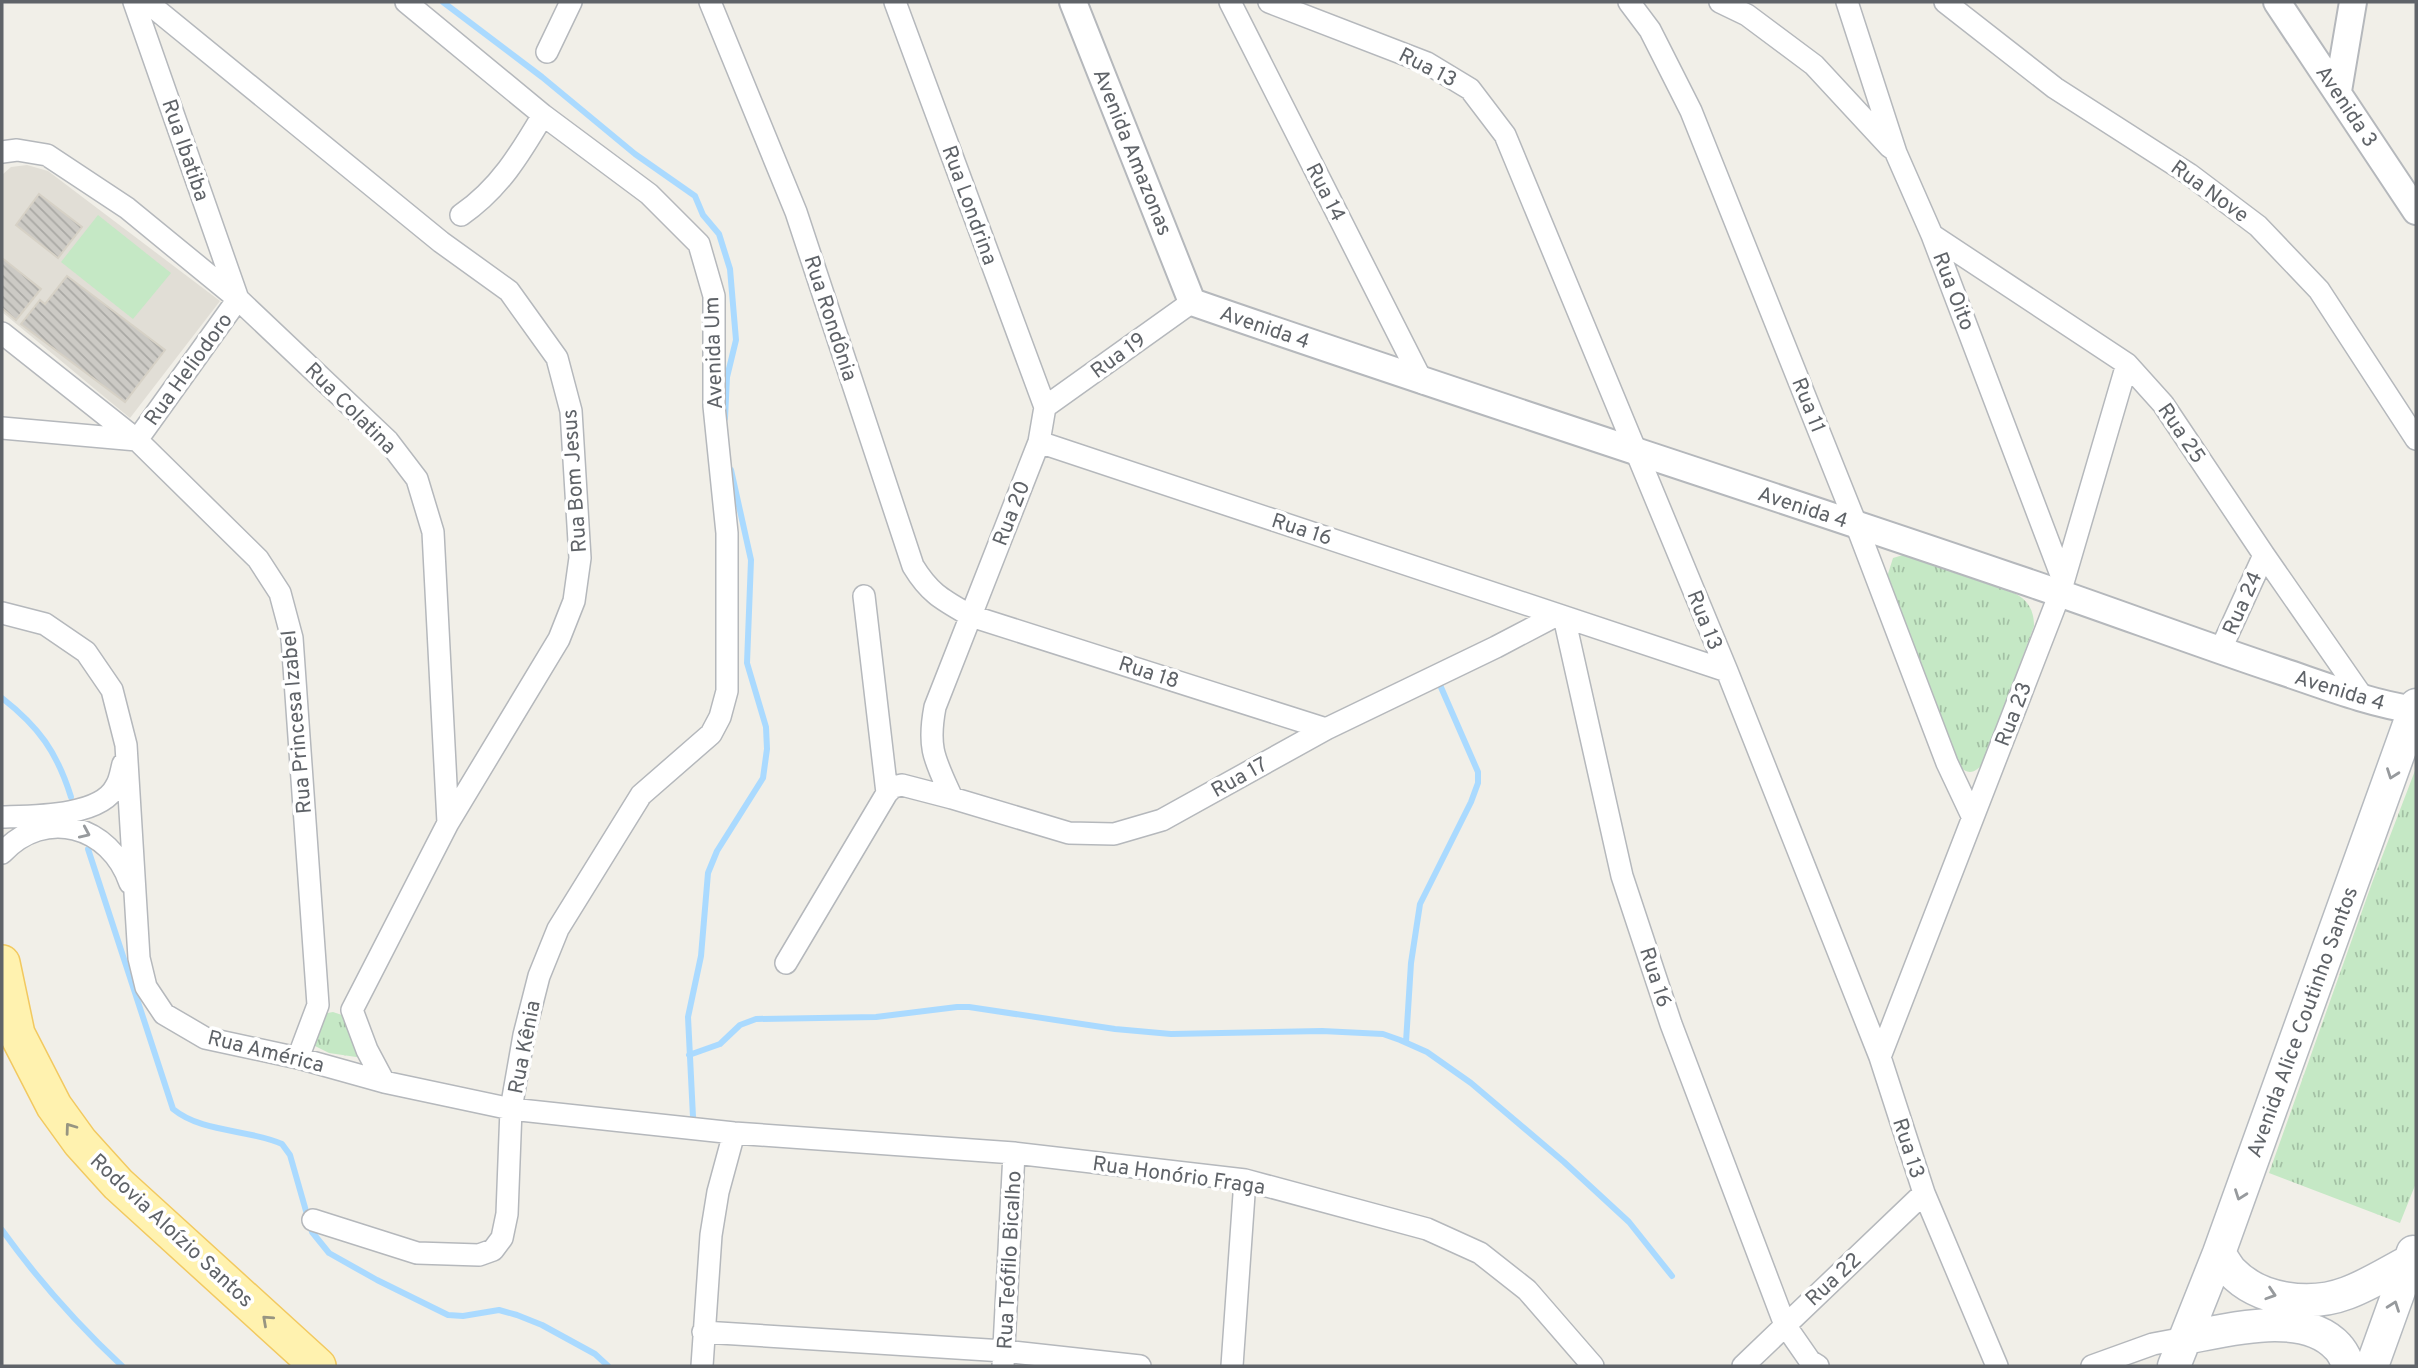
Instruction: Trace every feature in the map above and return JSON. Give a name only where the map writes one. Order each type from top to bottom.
[{"type":"main road","name":"Avenida Alice Coutinho Santos","points":[[2179,1352],[2219,1253],[2416,708]]},
{"type":"main road","name":"Rodovia Aloízio Santos","points":[[2,963],[17,1034],[54,1106],[80,1142],[118,1184],[318,1366]]},
{"type":"main road","points":[[2219,1253],[2231,1271],[2247,1283],[2267,1294],[2286,1299],[2324,1298],[2344,1294],[2413,1253]]},
{"type":"main road","points":[[2372,1366],[2413,1253]]},
{"type":"main road","points":[[2179,1352],[2254,1326],[2279,1325],[2306,1329],[2324,1337],[2338,1347],[2349,1366]]},
{"type":"street","name":"Rua Ibatiba","points":[[134,2],[238,299]]},
{"type":"street","name":"Rua Bom Jesus","points":[[147,2],[441,242],[509,291],[557,358],[571,411],[580,558],[574,601],[559,639],[448,822],[352,1010]]},
{"type":"street","name":"Avenida Um","points":[[406,2],[543,115],[649,194],[699,244],[714,296],[714,406],[727,533],[727,691],[720,717]]},
{"type":"street","points":[[547,52],[571,2]]},
{"type":"street","name":"Rua Rondônia","points":[[710,2],[796,212],[913,566],[925,586],[942,600],[971,616]]},
{"type":"street","name":"Rua Londrina","points":[[895,2],[1045,408]]},
{"type":"street","name":"Avenida Amazonas","points":[[1073,2],[1192,302]]},
{"type":"street","name":"Rua 14","points":[[1230,2],[1423,383]]},
{"type":"street","name":"Rua 13","points":[[1269,2],[1427,63],[1470,89],[1505,135],[1727,671],[1880,1057],[1924,1193],[1997,1366]]},
{"type":"street","name":"Rua 11","points":[[1629,2],[1650,30],[1691,110],[1856,524],[1947,763],[1972,816]]},
{"type":"street","points":[[1720,2],[1747,15],[1814,65],[1896,153]]},
{"type":"street","name":"Rua Oito","points":[[1847,2],[1896,153],[1933,235],[2061,587]]},
{"type":"street","name":"Rua Nove","points":[[1945,2],[2055,88],[2189,174],[2258,226],[2319,290],[2416,439]]},
{"type":"street","name":"Avenida 3","points":[[2277,2],[2416,211]]},
{"type":"street","points":[[2338,91],[2353,2]]},
{"type":"street","points":[[461,215],[504,176],[543,115]]},
{"type":"street","name":"Rua Colatina","points":[[2,152],[17,150],[47,155],[127,208],[238,299],[388,441],[417,479],[433,532],[448,822]]},
{"type":"street","name":"Rua 25","points":[[1933,235],[2127,364],[2163,404],[2364,699]]},
{"type":"street","name":"Rua Heliodoro","points":[[137,440],[238,299]]},
{"type":"street","name":"Rua 19","points":[[1045,408],[1192,302]]},
{"type":"street","name":"Avenida 4","points":[[1192,302],[1423,383],[1856,524],[2061,587],[2220,651],[2364,699],[2390,706],[2416,708]]},
{"type":"street","name":"Rua Princesa Izabel","points":[[2,333],[137,440],[258,559],[280,593],[292,638],[318,1005],[298,1058]]},
{"type":"street","name":"Rua 23","points":[[1880,1057],[2061,587],[2127,364]]},
{"type":"street","name":"Rua 20","points":[[952,798],[932,754],[930,733],[935,707],[1039,442],[1045,408]]},
{"type":"street","points":[[2,428],[137,440]]},
{"type":"street","name":"Rua 16","points":[[1039,442],[1727,671]]},
{"type":"street","name":"Rua 24","points":[[2220,651],[2264,555]]},
{"type":"street","points":[[786,963],[895,789],[864,596]]},
{"type":"street","name":"Rua América","points":[[2,613],[45,624],[86,652],[112,690],[126,745],[139,958],[146,987],[164,1014],[205,1038],[298,1058],[384,1082],[511,1109],[708,1130]]},
{"type":"street","name":"Rua 18","points":[[971,616],[1326,729]]},
{"type":"street","name":"Rua 16","points":[[1561,616],[1622,876],[1671,1024],[1785,1325],[1810,1361],[1818,1366]]},
{"type":"street","name":"Rua 17","points":[[895,789],[952,798],[1069,832],[1114,834],[1162,820],[1326,729],[1561,616]]},
{"type":"street","name":"Rua Kênia","points":[[313,1220],[417,1253],[478,1255],[493,1250],[502,1238],[508,1214],[511,1109],[524,1035],[539,976],[558,929],[641,794],[711,734],[720,717]]},
{"type":"street","points":[[2,817],[58,813],[103,801],[116,787],[126,745]]},
{"type":"street","points":[[2,853],[16,840],[38,829],[72,827],[93,836],[111,849],[126,871],[135,895]]},
{"type":"street","points":[[318,1005],[352,1010],[367,1050],[384,1082]]},
{"type":"street","name":"Rua Honório Fraga","points":[[708,1130],[1014,1153],[1245,1180],[1427,1230],[1480,1253],[1527,1290],[1593,1366]]},
{"type":"street","points":[[702,1366],[712,1224],[734,1133]]},
{"type":"street","name":"Rua Teófilo Bicalho","points":[[1004,1359],[1014,1153]]},
{"type":"street","points":[[1232,1366],[1245,1180]]},
{"type":"street","name":"Rua 22","points":[[1743,1366],[1924,1193]]},
{"type":"street","points":[[703,1332],[1004,1359],[1140,1366]]},
{"type":"street","points":[[2092,1366],[2153,1344],[2179,1352]]},
{"type":"shaded area","points":[[27,165],[48,171],[220,301],[130,418],[2,312],[2,175],[11,167]]},
{"type":"green space","points":[[98,215],[171,273],[133,319],[61,262]]},
{"type":"green space","points":[[1903,555],[2014,593],[2026,602],[2033,615],[2034,626],[1984,762],[1973,772],[1960,766],[1922,674],[1887,577],[1893,558]]},
{"type":"green space","points":[[2416,768],[2416,1183],[2400,1223],[2269,1173],[2372,883]]},
{"type":"green space","points":[[333,1012],[348,1017],[363,1058],[329,1053],[313,1045],[322,1014]]},
{"type":"building","points":[[39,194],[82,227],[58,258],[16,225]]},
{"type":"building","points":[[2,258],[41,289],[16,320],[2,308]]},
{"type":"building","points":[[67,276],[165,350],[125,402],[21,324],[40,300],[45,304]]},
{"type":"waterway","points":[[443,2],[542,77],[635,154],[695,196],[703,215],[719,234],[730,269],[736,340],[727,377],[725,418]]},
{"type":"waterway","points":[[693,1117],[688,1017],[701,956],[708,873],[717,851],[763,778],[767,749],[766,727],[747,663],[751,560],[731,470]]},
{"type":"waterway","points":[[1406,1042],[1411,963],[1420,904],[1478,783],[1478,772],[1440,685]]},
{"type":"waterway","points":[[2,698],[26,719],[45,742],[60,767],[71,797]]},
{"type":"waterway","points":[[88,849],[173,1109],[185,1117],[212,1127],[282,1144],[290,1155],[312,1232],[329,1253],[448,1315],[463,1316],[499,1310],[542,1325],[595,1354],[608,1366]]},
{"type":"waterway","points":[[689,1055],[720,1044],[740,1025],[756,1019],[876,1017],[957,1007],[1171,1034],[1322,1031],[1383,1034],[1427,1052],[1471,1083],[1564,1162],[1629,1222],[1672,1276]]},
{"type":"waterway","points":[[2,1230],[59,1301],[122,1366]]}]
